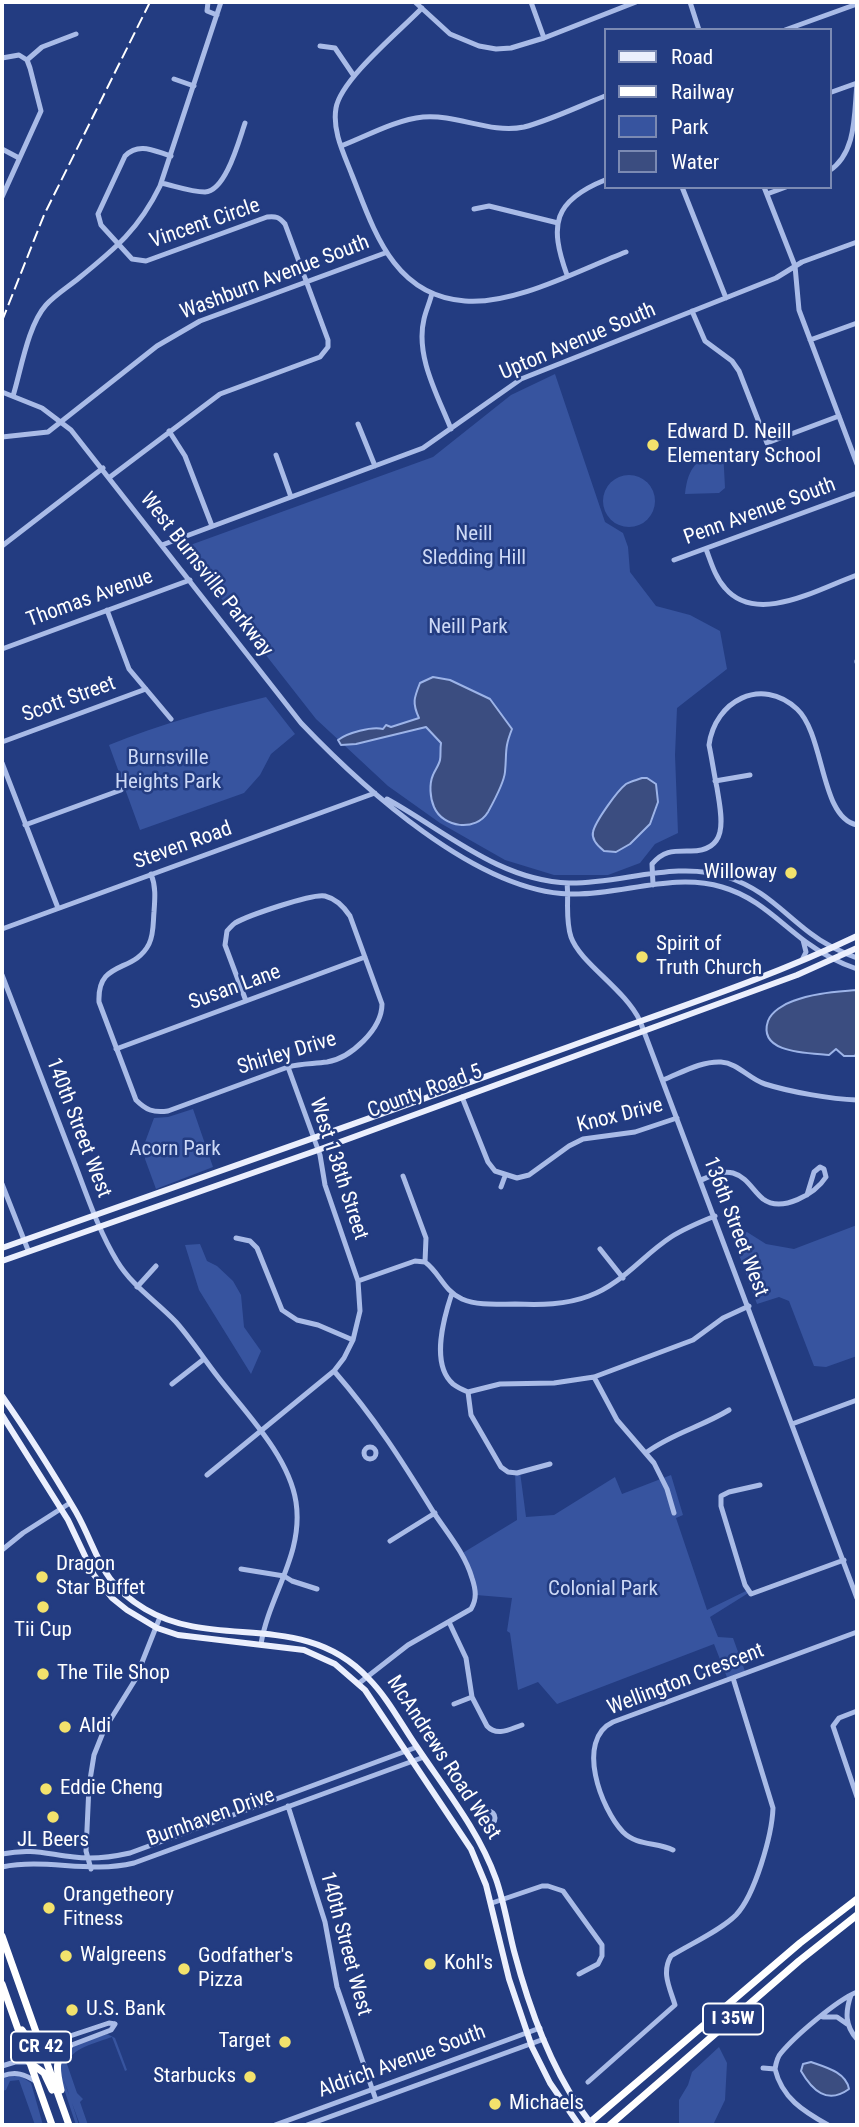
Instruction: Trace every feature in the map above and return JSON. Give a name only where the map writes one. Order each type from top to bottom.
[{"type":"highway","name":"I 35W","points":[[587,2125],[800,1943],[857,1899]]},
{"type":"highway","name":"I 35W","points":[[610,2125],[799,1961],[857,1915]]},
{"type":"highway","name":"CR 42","points":[[2,1936],[68,2122]]},
{"type":"highway","name":"CR 42","points":[[2,1984],[52,2125]]},
{"type":"highway","points":[[7,1998],[26,2038],[42,2050]]},
{"type":"highway","points":[[68,2046],[60,2054],[56,2064],[68,2122]]},
{"type":"highway","points":[[29,2062],[44,2073],[68,2122]]},
{"type":"main road","name":"County Road 5","points":[[2,1248],[640,1021],[802,961],[857,936]]},
{"type":"main road","name":"County Road 5","points":[[2,1261],[100,1224],[318,1150],[797,975],[857,948]]},
{"type":"main road","name":"McAndrews Road West","points":[[2,1396],[70,1503],[98,1561],[110,1579],[134,1602],[160,1617],[194,1626],[298,1638],[341,1656],[368,1676],[471,1828],[490,1863],[514,1950],[544,2039],[562,2078],[592,2125]]},
{"type":"main road","name":"McAndrews Road West","points":[[2,1415],[61,1509],[88,1566],[102,1586],[127,1610],[157,1628],[190,1637],[294,1648],[314,1654],[335,1664],[372,1699],[471,1849],[492,1903],[507,1970],[527,2033],[544,2073],[579,2125]]},
{"type":"street","points":[[208,2],[207,11],[217,15]]},
{"type":"street","points":[[13,396],[36,320],[46,305],[119,245],[136,228],[150,207],[161,183],[221,2]]},
{"type":"street","points":[[415,2],[450,34],[479,46],[511,48],[636,2]]},
{"type":"street","points":[[531,2],[544,38]]},
{"type":"street","points":[[613,2],[616,10]]},
{"type":"street","points":[[690,2],[698,28]]},
{"type":"street","points":[[791,28],[857,4]]},
{"type":"street","points":[[422,8],[354,76],[343,90],[336,107],[336,126],[341,146],[385,253],[407,277],[432,293],[462,301],[490,302],[513,296],[626,252]]},
{"type":"street","points":[[27,60],[41,47],[76,34]]},
{"type":"street","points":[[320,46],[335,48],[354,76]]},
{"type":"street","points":[[2,58],[19,55],[27,60],[41,111],[2,197]]},
{"type":"street","points":[[174,79],[194,86]]},
{"type":"street","points":[[831,92],[857,83],[851,141],[841,161],[831,169]]},
{"type":"street","points":[[341,146],[405,121],[423,117],[500,128],[523,127],[604,96]]},
{"type":"street","points":[[161,183],[211,190],[230,169],[245,123]]},
{"type":"street","points":[[119,245],[101,225],[98,214],[125,156],[132,149],[140,147],[170,156]]},
{"type":"street","points":[[2,149],[19,158]]},
{"type":"street","points":[[567,275],[557,246],[558,223],[567,203],[583,188],[604,180]]},
{"type":"street","points":[[683,189],[726,298]]},
{"type":"street","points":[[765,189],[795,266],[799,310],[857,464]]},
{"type":"street","points":[[767,194],[781,189]]},
{"type":"street","points":[[474,209],[489,205],[558,223]]},
{"type":"street","name":"Vincent Circle","points":[[119,245],[132,258],[146,261],[275,216],[285,224],[306,282]]},
{"type":"street","name":"Upton Avenue South","points":[[162,545],[423,448],[501,390],[521,379],[776,278],[795,266],[857,242]]},
{"type":"street","name":"Washburn Avenue South","points":[[2,437],[44,434],[178,331],[385,253]]},
{"type":"street","points":[[110,477],[219,394],[324,353],[328,340],[306,282]]},
{"type":"street","points":[[432,293],[423,321],[423,348],[427,368],[451,429]]},
{"type":"street","points":[[692,311],[705,341],[732,361],[739,371],[767,443],[839,416]]},
{"type":"street","points":[[810,340],[857,323]]},
{"type":"street","name":"West Burnsville Parkway","points":[[2,392],[42,408],[61,421],[83,443],[302,723],[333,756],[406,818],[494,875],[516,884],[568,894],[597,893],[678,882],[701,882],[731,890],[756,901],[822,953],[857,969]]},
{"type":"street","points":[[358,424],[375,466]]},
{"type":"street","points":[[169,431],[185,456],[212,526]]},
{"type":"street","points":[[276,454],[291,497]]},
{"type":"street","points":[[2,546],[103,468]]},
{"type":"street","name":"Penn Avenue South","points":[[674,560],[857,493]]},
{"type":"street","points":[[706,549],[726,590],[741,601],[760,606],[779,603],[857,575]]},
{"type":"street","name":"Thomas Avenue","points":[[2,649],[190,580]]},
{"type":"street","points":[[107,610],[129,668],[171,719]]},
{"type":"street","name":"Scott Street","points":[[2,742],[146,689]]},
{"type":"street","points":[[653,885],[652,864],[660,854],[670,851],[700,851],[718,838],[723,820],[709,745],[715,721],[724,709],[747,696],[774,696],[797,709],[813,734],[837,810],[847,822],[857,825]]},
{"type":"street","points":[[2,763],[58,908]]},
{"type":"street","points":[[715,781],[750,775]]},
{"type":"street","points":[[26,825],[121,790]]},
{"type":"street","name":"West Burnsville Parkway","points":[[375,793],[499,866],[544,880],[567,883],[597,882],[652,874],[702,872],[725,876],[761,892],[810,932],[857,958]]},
{"type":"street","name":"Steven Road","points":[[2,929],[375,793]]},
{"type":"street","name":"Shirley Drive","points":[[151,874],[155,887],[151,940],[141,956],[108,973],[99,988],[99,1002],[136,1100],[145,1109],[156,1113],[168,1111],[303,1063],[328,1062],[354,1049],[378,1024],[382,1014],[382,1004],[350,916],[343,905],[335,900],[315,895],[236,923],[227,931],[225,944],[246,1001]]},
{"type":"street","name":"136th Street West","points":[[567,883],[567,924],[572,941],[629,1002],[640,1021],[857,1598]]},
{"type":"street","points":[[756,901],[761,892]]},
{"type":"street","points":[[802,961],[806,952],[803,940]]},
{"type":"street","name":"Susan Lane","points":[[116,1049],[365,957]]},
{"type":"street","name":"140th Street West","points":[[2,975],[95,1214],[118,1264],[137,1287],[176,1322],[283,1465],[295,1500],[296,1541],[269,1610],[261,1644]]},
{"type":"street","name":"Knox Drive","points":[[663,1080],[707,1063],[722,1062],[735,1066],[765,1084],[844,1100],[857,1100]]},
{"type":"street","name":"West 138th Street","points":[[288,1068],[318,1150],[325,1185],[358,1281],[360,1311],[353,1340]]},
{"type":"street","points":[[462,1097],[488,1162],[495,1171],[505,1176],[501,1187]]},
{"type":"street","name":"Knox Drive","points":[[505,1176],[517,1178],[529,1175],[583,1139],[635,1132],[677,1118]]},
{"type":"street","points":[[701,1180],[721,1173],[734,1174],[744,1179],[764,1200],[775,1204],[788,1203],[807,1195],[817,1189],[826,1177],[824,1169],[820,1167],[814,1172],[807,1195]]},
{"type":"street","points":[[403,1176],[426,1238],[425,1262]]},
{"type":"street","points":[[2,1184],[28,1250]]},
{"type":"street","points":[[358,1281],[409,1263],[425,1262],[432,1266],[441,1282],[452,1293],[464,1300],[478,1304],[552,1305],[588,1296],[623,1278],[669,1238],[715,1216]]},
{"type":"street","points":[[207,1475],[334,1371],[344,1359],[353,1340],[318,1325],[297,1320],[282,1310],[257,1248],[250,1241],[236,1238]]},
{"type":"street","points":[[600,1249],[623,1278]]},
{"type":"street","points":[[137,1287],[156,1266]]},
{"type":"street","points":[[452,1293],[441,1325],[441,1354],[452,1383],[468,1392],[500,1384],[554,1383],[594,1377],[693,1340],[723,1318],[749,1306]]},
{"type":"street","points":[[276,1317],[282,1310]]},
{"type":"street","points":[[172,1384],[204,1359]]},
{"type":"street","points":[[334,1371],[390,1440],[466,1562],[472,1578],[475,1602],[471,1609],[408,1645],[358,1684]]},
{"type":"street","points":[[594,1377],[617,1420],[647,1452],[667,1489],[674,1513]]},
{"type":"street","points":[[468,1392],[471,1415],[501,1467],[517,1473],[550,1464]]},
{"type":"street","points":[[792,1424],[857,1400]]},
{"type":"street","points":[[647,1452],[666,1438],[710,1421],[729,1410]]},
{"type":"street","points":[[375,1450],[390,1440]]},
{"type":"street","points":[[760,1485],[721,1496],[720,1506],[745,1585],[751,1594],[844,1560]]},
{"type":"street","points":[[2,1550],[70,1503]]},
{"type":"street","points":[[390,1541],[435,1513]]},
{"type":"street","points":[[241,1569],[284,1576],[317,1589]]},
{"type":"street","points":[[91,1869],[88,1858],[89,1786],[94,1755],[104,1730],[135,1680],[160,1617]]},
{"type":"street","points":[[449,1622],[466,1658],[472,1697],[490,1730],[499,1733],[522,1725]]},
{"type":"street","name":"Wellington Crescent","points":[[673,1850],[632,1838],[613,1818],[603,1801],[595,1773],[594,1756],[599,1735],[604,1727],[613,1721],[857,1632]]},
{"type":"street","points":[[588,2082],[675,2005],[665,1973],[671,1956],[733,1918],[751,1893],[772,1824],[773,1808],[733,1678]]},
{"type":"street","points":[[454,1704],[472,1697]]},
{"type":"street","points":[[857,1711],[839,1718],[833,1726],[857,1797]]},
{"type":"street","name":"Burnhaven Drive","points":[[2,1854],[38,1850],[97,1858],[130,1853],[417,1747]]},
{"type":"street","name":"Burnhaven Drive","points":[[2,1867],[38,1863],[91,1869],[134,1863],[424,1756]]},
{"type":"street","name":"140th Street West","points":[[285,1797],[325,1922],[337,1987],[376,2100]]},
{"type":"street","points":[[471,1828],[481,1822]]},
{"type":"street","points":[[492,1903],[542,1886],[563,1891],[603,1945],[598,1964],[579,1974]]},
{"type":"street","points":[[828,2125],[793,2101],[779,2084],[775,2068],[781,2052],[854,1993]]},
{"type":"street","points":[[847,2024],[847,2006],[854,1993]]},
{"type":"street","points":[[820,2018],[837,2017],[847,2024],[857,2039]]},
{"type":"street","points":[[36,2031],[55,2041],[109,2023],[115,2024],[111,2030],[68,2046],[42,2050]]},
{"type":"street","name":"Aldrich Avenue South","points":[[275,2125],[540,2028]]},
{"type":"street","name":"Aldrich Avenue South","points":[[307,2125],[544,2039]]},
{"type":"street","points":[[2,2066],[29,2062]]},
{"type":"street","points":[[762,2068],[775,2068]]},
{"type":"street","points":[[2,2076],[23,2074],[37,2082]]},
{"type":"green space","name":"Neill Park","points":[[555,374],[605,522],[623,533],[628,547],[630,572],[656,606],[690,615],[720,631],[727,669],[677,708],[675,755],[678,833],[655,844],[640,863],[608,875],[554,875],[505,860],[440,823],[388,786],[316,719],[182,548],[433,457],[511,395]]},
{"type":"green space","points":[[723,449],[725,488],[719,493],[685,494],[691,470],[695,465]]},
{"type":"green space","points":[[629,475],[648,482],[655,501],[648,520],[629,527],[610,520],[603,501],[610,482]]},
{"type":"green space","name":"Burnsville Heights Park","points":[[266,697],[295,734],[271,754],[260,775],[244,793],[140,830],[109,745],[187,718]]},
{"type":"green space","name":"Acorn Park","points":[[193,1109],[213,1167],[156,1189],[145,1159],[144,1145],[154,1118],[168,1117]]},
{"type":"green space","points":[[857,1225],[857,1356],[826,1367],[814,1366],[789,1301],[779,1297],[757,1304],[733,1238],[747,1232],[766,1244],[794,1249]]},
{"type":"green space","points":[[200,1244],[207,1261],[217,1266],[233,1281],[241,1295],[244,1327],[261,1351],[251,1374],[199,1290],[185,1245]]},
{"type":"green space","name":"Colonial Park","points":[[515,1472],[520,1472],[526,1517],[554,1515],[615,1477],[622,1494],[671,1475],[683,1515],[676,1518],[707,1610],[748,1590],[750,1592],[710,1617],[718,1637],[733,1638],[746,1674],[728,1680],[714,1644],[557,1704],[538,1682],[518,1690],[510,1633],[507,1631],[512,1598],[476,1595],[461,1554],[517,1520]]},
{"type":"green space","points":[[107,2034],[115,2038],[127,2070],[125,2071],[112,2037],[85,2047],[69,2058],[67,2064],[77,2093],[83,2099],[80,2102],[88,2125],[80,2125],[72,2103],[79,2125],[76,2125],[59,2067],[60,2070],[60,2062],[66,2051]]},
{"type":"green space","points":[[719,2047],[727,2063],[725,2100],[713,2125],[679,2125],[679,2100],[692,2072]]},
{"type":"green space","points":[[19,2075],[31,2083],[43,2125],[35,2125],[19,2080],[10,2081],[6,2090],[2,2091],[3,2078]]},
{"type":"water","points":[[433,677],[450,680],[490,699],[512,729],[504,776],[498,792],[488,812],[476,823],[452,823],[438,814],[434,807],[431,783],[440,760],[441,743],[426,727],[356,744],[341,745],[338,740],[360,731],[383,729],[386,725],[391,727],[419,718],[415,708],[416,693],[420,683]]},
{"type":"water","points":[[642,778],[656,784],[658,802],[650,824],[630,844],[616,852],[604,851],[593,838],[598,821],[622,788]]},
{"type":"water","points":[[857,990],[855,1056],[844,1056],[836,1049],[829,1055],[787,1050],[770,1040],[767,1032],[768,1021],[782,1006],[808,996]]},
{"type":"water","points":[[811,2062],[839,2074],[849,2089],[834,2096],[815,2089],[801,2071],[803,2064]]},
{"type":"railway","points":[[2,321],[44,215],[150,2]]},
{"type":"place","name":"Edward D. Neill Elementary School","points":[[653,445]]},
{"type":"place","name":"Willoway","points":[[791,873]]},
{"type":"place","name":"Spirit of Truth Church","points":[[642,957]]},
{"type":"place","name":"Dragon Star Buffet","points":[[42,1577]]},
{"type":"place","name":"Tii Cup","points":[[43,1607]]},
{"type":"place","name":"The Tile Shop","points":[[43,1674]]},
{"type":"place","name":"Aldi","points":[[65,1727]]},
{"type":"place","name":"Eddie Cheng","points":[[46,1789]]},
{"type":"place","name":"JL Beers","points":[[53,1817]]},
{"type":"place","name":"Orangetheory Fitness","points":[[49,1908]]},
{"type":"place","name":"Walgreens","points":[[66,1956]]},
{"type":"place","name":"Kohl's","points":[[430,1964]]},
{"type":"place","name":"Godfather's Pizza","points":[[184,1969]]},
{"type":"place","name":"U.S. Bank","points":[[72,2010]]},
{"type":"place","name":"Target","points":[[285,2042]]},
{"type":"place","name":"Starbucks","points":[[250,2077]]},
{"type":"place","name":"Michaels","points":[[495,2104]]},
{"type":"park label","name":"Neill Sledding Hill","points":[[474,547]]}]
